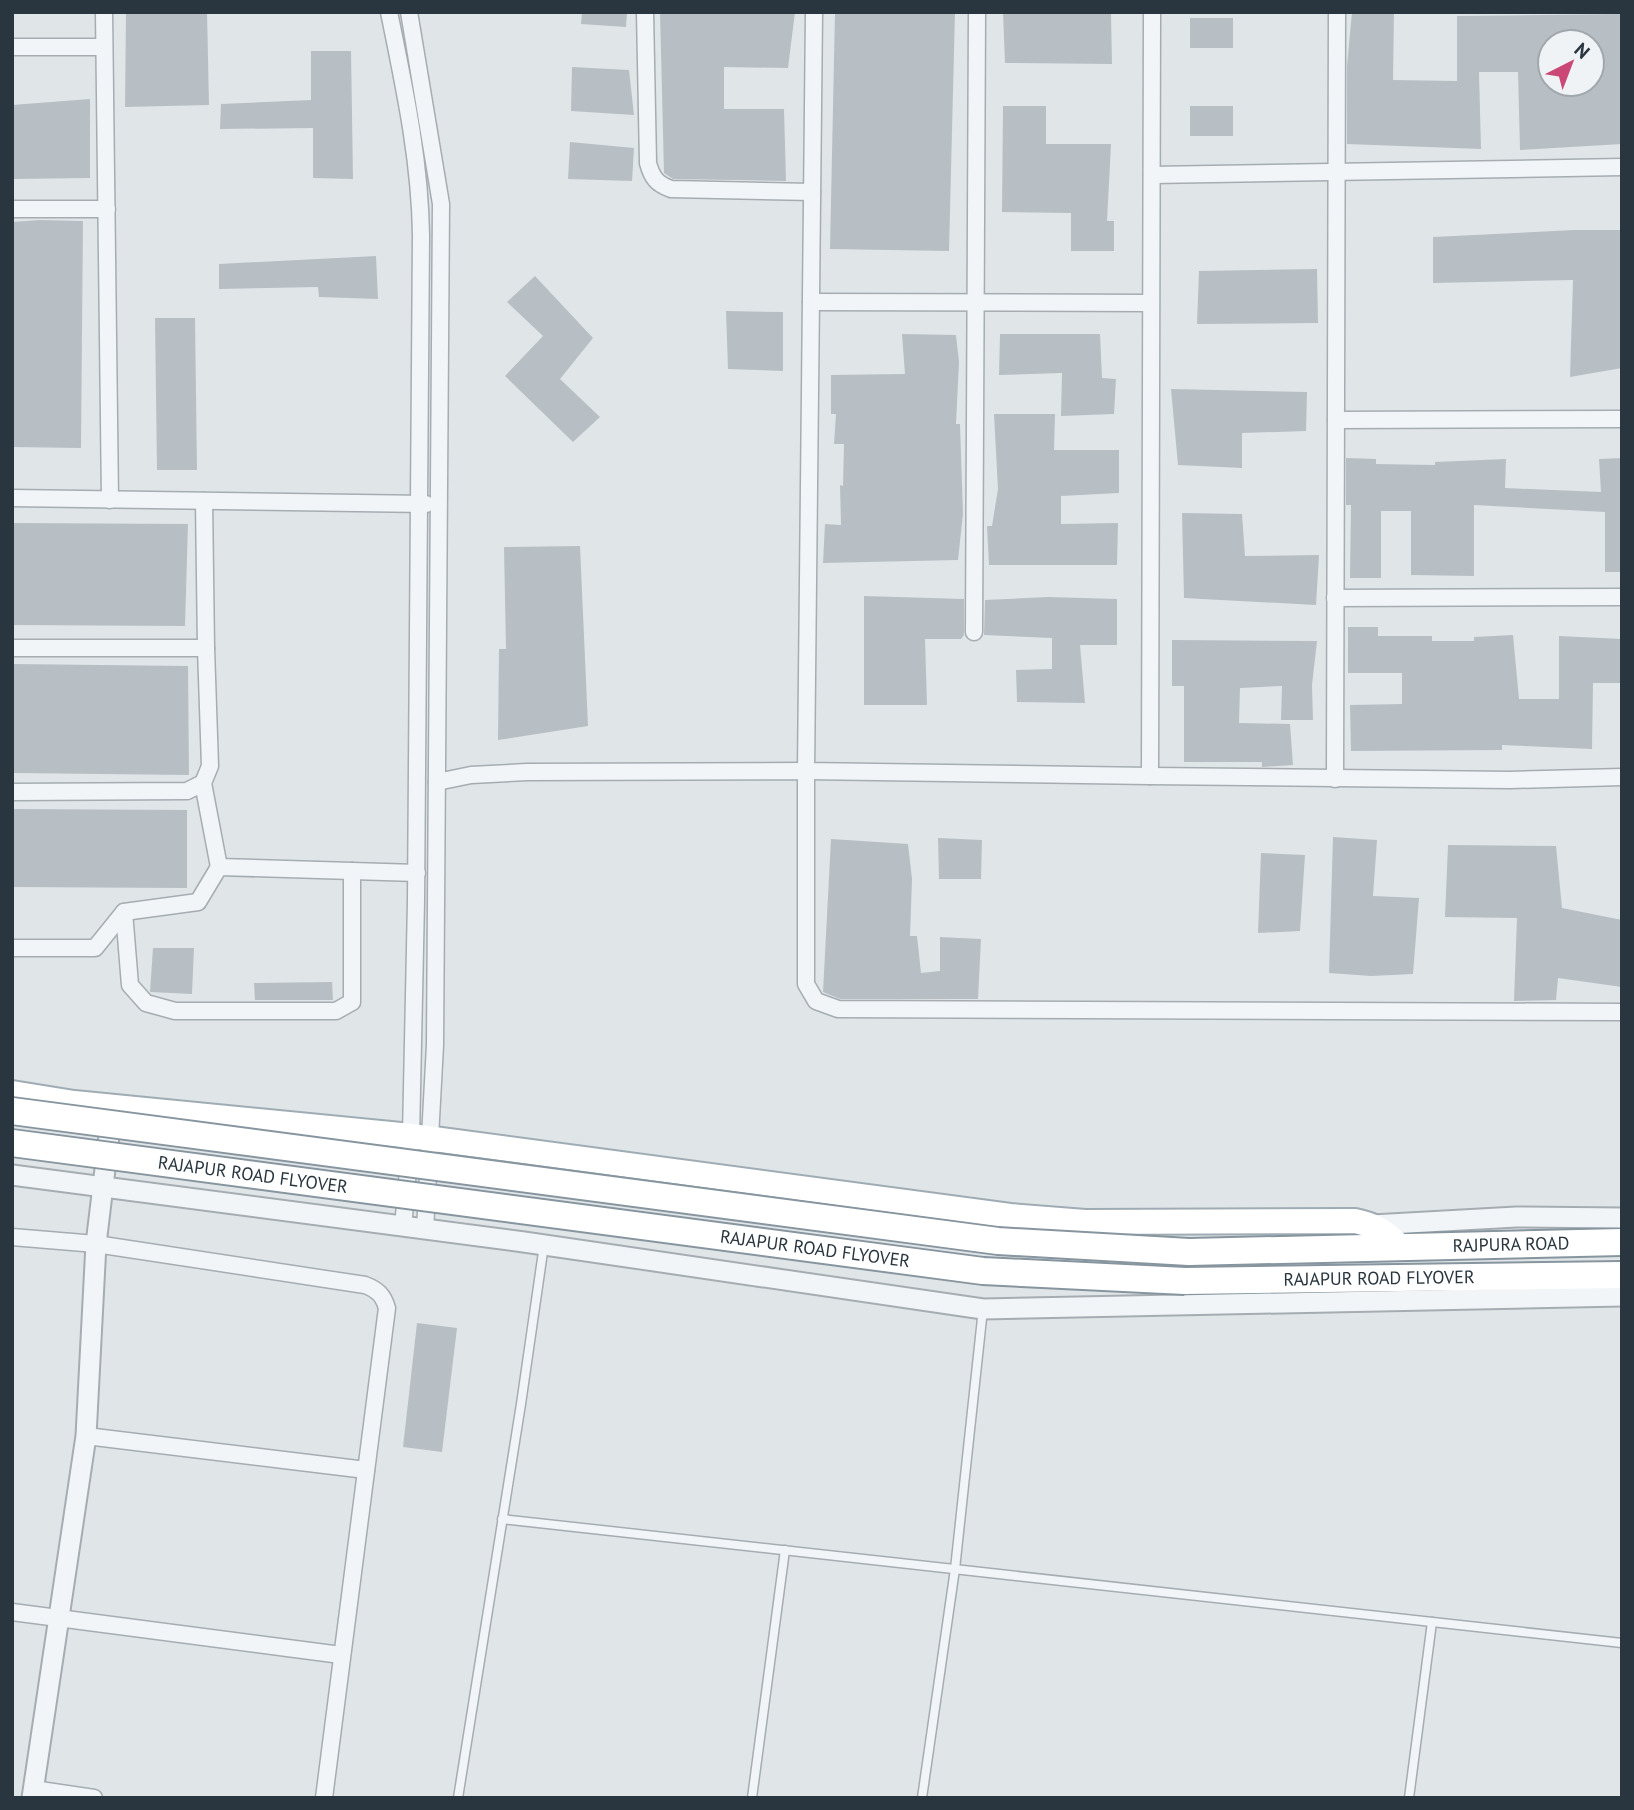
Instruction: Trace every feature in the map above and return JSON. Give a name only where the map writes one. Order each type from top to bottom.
[{"type":"highway","name":"RAJAPUR ROAD FLYOVER","points":[[12,1111],[998,1241],[1189,1252],[1400,1247]]},
{"type":"highway","name":"RAJAPUR ROAD FLYOVER","points":[[12,1143],[983,1271],[1185,1281],[1622,1275]]},
{"type":"highway","name":"RAJPURA ROAD","points":[[1400,1247],[1622,1241]]},
{"type":"main road","points":[[12,1093],[1010,1216],[1085,1222],[1355,1222],[1372,1225],[1400,1247]]},
{"type":"street","points":[[104,12],[110,500]]},
{"type":"street","points":[[389,12],[413,129],[421,189],[416,873],[420,1143],[425,1230]]},
{"type":"street","points":[[403,1227],[420,1143],[437,782],[441,204],[409,12]]},
{"type":"street","points":[[645,12],[648,163],[651,174],[659,184],[671,189],[812,192]]},
{"type":"street","points":[[814,12],[806,984],[816,1001],[838,1009],[1622,1013]]},
{"type":"street","points":[[974,632],[976,12]]},
{"type":"street","points":[[1150,776],[1152,12]]},
{"type":"street","points":[[1335,779],[1336,12]]},
{"type":"street","points":[[12,47],[104,47]]},
{"type":"street","points":[[1152,175],[1622,167]]},
{"type":"street","points":[[12,209],[107,209]]},
{"type":"street","points":[[811,302],[1150,303]]},
{"type":"street","points":[[1336,420],[1622,419]]},
{"type":"street","points":[[12,498],[439,504]]},
{"type":"street","points":[[12,948],[95,948],[124,912],[198,902],[219,867],[203,782],[210,766],[204,501]]},
{"type":"street","points":[[1335,598],[1622,597]]},
{"type":"street","points":[[12,648],[206,648]]},
{"type":"street","points":[[437,782],[471,775],[527,772],[806,771],[1335,779],[1622,777]]},
{"type":"street","points":[[12,792],[187,792],[203,782]]},
{"type":"street","points":[[219,867],[416,873]]},
{"type":"street","points":[[124,912],[130,985],[146,1003],[175,1011],[336,1011],[352,1002],[352,871]]},
{"type":"street","points":[[94,1798],[32,1793],[86,1436],[96,1244],[113,1106]]},
{"type":"street","points":[[12,1175],[544,1245],[983,1309],[1622,1296]]},
{"type":"street","points":[[1372,1225],[1516,1217],[1622,1218]]},
{"type":"street","points":[[12,1237],[96,1244],[376,1289],[384,1297],[387,1308],[324,1798]]},
{"type":"street","points":[[86,1436],[366,1470]]},
{"type":"street","points":[[12,1612],[341,1655]]},
{"type":"lane","points":[[458,1798],[544,1245]]},
{"type":"lane","points":[[922,1798],[955,1569],[983,1309]]},
{"type":"lane","points":[[502,1519],[1622,1643]]},
{"type":"lane","points":[[752,1798],[785,1550]]},
{"type":"lane","points":[[1409,1798],[1432,1622]]},
{"type":"building","points":[[126,12],[207,12],[209,105],[125,107]]},
{"type":"building","points":[[582,12],[627,12],[626,27],[581,24]]},
{"type":"building","points":[[660,12],[795,12],[788,68],[724,67],[724,109],[784,109],[786,181],[673,179],[664,173]]},
{"type":"building","points":[[835,12],[955,12],[949,251],[830,249]]},
{"type":"building","points":[[1003,12],[1111,12],[1112,64],[1005,63]]},
{"type":"building","points":[[1352,12],[1394,12],[1393,80],[1457,81],[1457,16],[1622,14],[1622,144],[1520,150],[1518,72],[1479,72],[1481,149],[1347,144],[1347,66]]},
{"type":"building","points":[[1190,18],[1233,18],[1233,48],[1190,48]]},
{"type":"building","points":[[311,51],[351,51],[353,179],[313,178],[313,128],[220,129],[221,104],[311,100]]},
{"type":"building","points":[[572,67],[629,70],[634,115],[571,111]]},
{"type":"building","points":[[90,99],[90,178],[12,179],[12,105]]},
{"type":"building","points":[[1003,106],[1046,106],[1046,144],[1111,144],[1107,221],[1114,221],[1114,251],[1071,251],[1071,213],[1002,212]]},
{"type":"building","points":[[1190,106],[1233,106],[1233,136],[1190,136]]},
{"type":"building","points":[[570,142],[634,148],[632,181],[568,179]]},
{"type":"building","points":[[83,221],[81,448],[12,447],[12,222]]},
{"type":"building","points":[[1622,230],[1622,368],[1570,377],[1573,280],[1433,283],[1433,237]]},
{"type":"building","points":[[376,256],[378,299],[319,297],[318,287],[219,289],[219,264]]},
{"type":"building","points":[[1317,269],[1318,323],[1197,324],[1199,271]]},
{"type":"building","points":[[535,276],[593,338],[560,379],[600,417],[573,442],[505,376],[543,336],[507,302]]},
{"type":"building","points":[[726,311],[783,312],[783,371],[728,369]]},
{"type":"building","points":[[155,318],[195,318],[197,470],[157,470]]},
{"type":"building","points":[[902,334],[956,335],[959,362],[956,424],[960,424],[963,514],[958,560],[823,563],[825,524],[841,525],[840,485],[843,486],[844,444],[834,444],[836,414],[831,414],[831,375],[905,374]]},
{"type":"building","points":[[1000,334],[1100,334],[1102,378],[1116,379],[1114,414],[1061,416],[1062,373],[999,375]]},
{"type":"building","points":[[1171,389],[1307,392],[1306,431],[1242,433],[1242,468],[1178,465]]},
{"type":"building","points":[[994,414],[1055,414],[1054,450],[1119,450],[1119,493],[1061,496],[1061,524],[1118,523],[1117,565],[989,565],[987,526],[992,526],[998,489]]},
{"type":"building","points":[[1346,458],[1376,459],[1376,464],[1435,465],[1435,462],[1506,459],[1505,488],[1601,492],[1599,459],[1622,458],[1622,572],[1605,572],[1605,512],[1474,505],[1474,576],[1411,575],[1411,511],[1381,511],[1381,578],[1350,578],[1351,505],[1346,505]]},
{"type":"building","points":[[1182,513],[1242,514],[1245,556],[1319,555],[1316,605],[1184,598]]},
{"type":"building","points":[[12,523],[188,524],[185,626],[12,625]]},
{"type":"building","points":[[580,546],[588,726],[498,740],[499,649],[506,649],[504,547]]},
{"type":"building","points":[[864,596],[964,599],[964,635],[961,639],[925,639],[927,705],[864,705]]},
{"type":"building","points":[[1048,597],[1117,599],[1117,645],[1080,645],[1085,703],[1017,702],[1016,670],[1052,669],[1052,638],[984,635],[985,600]]},
{"type":"building","points":[[1348,627],[1378,627],[1378,636],[1432,636],[1432,641],[1474,641],[1474,637],[1513,635],[1519,699],[1559,699],[1559,636],[1622,639],[1622,683],[1593,683],[1592,749],[1502,745],[1502,750],[1351,751],[1350,705],[1402,704],[1402,673],[1348,673]]},
{"type":"building","points":[[1172,640],[1317,641],[1312,685],[1313,720],[1281,720],[1282,686],[1240,688],[1239,723],[1290,724],[1293,765],[1262,767],[1262,762],[1184,762],[1184,686],[1172,686]]},
{"type":"building","points":[[12,664],[188,666],[189,775],[12,773]]},
{"type":"building","points":[[12,809],[187,810],[187,888],[12,887]]},
{"type":"building","points":[[1333,837],[1377,840],[1373,896],[1419,898],[1413,974],[1371,976],[1329,973]]},
{"type":"building","points":[[938,838],[982,840],[981,879],[939,879]]},
{"type":"building","points":[[831,839],[908,844],[912,879],[910,936],[917,936],[921,973],[940,971],[940,937],[981,939],[978,999],[840,999],[823,992]]},
{"type":"building","points":[[1448,845],[1556,846],[1562,908],[1622,920],[1622,987],[1558,978],[1556,1000],[1514,1001],[1517,918],[1445,917]]},
{"type":"building","points":[[1261,853],[1305,855],[1300,931],[1258,933]]},
{"type":"building","points":[[153,948],[194,948],[192,994],[150,992]]},
{"type":"building","points":[[332,982],[333,1000],[255,1000],[254,983]]},
{"type":"building","points":[[417,1323],[457,1328],[442,1452],[403,1447]]}]
